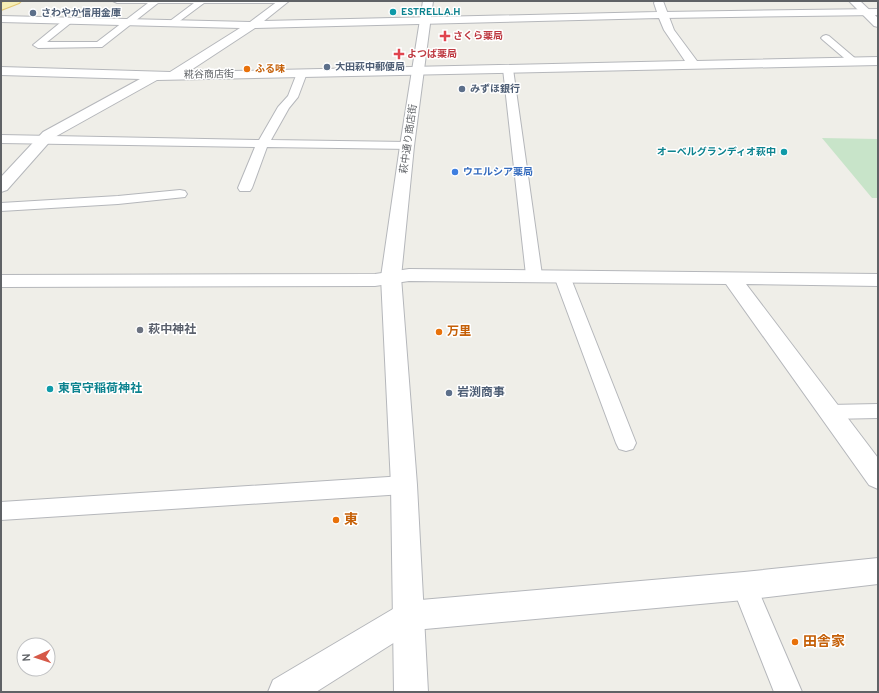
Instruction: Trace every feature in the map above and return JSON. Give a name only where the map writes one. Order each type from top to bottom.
[{"type":"main road","points":[[1,7],[16,1]]},
{"type":"street","points":[[174,76],[254,24],[284,1]]},
{"type":"street","name":"萩中通り商店街","points":[[411,692],[404,484],[391,277],[407,146],[428,1]]},
{"type":"street","points":[[659,1],[669,30],[693,64]]},
{"type":"street","points":[[854,1],[878,24]]},
{"type":"street","points":[[1,19],[254,24],[663,15]]},
{"type":"street","name":"糀谷商店街","points":[[1,71],[174,76],[878,61]]},
{"type":"street","points":[[1,187],[48,135],[154,76]]},
{"type":"street","points":[[1,281],[367,280],[409,275],[534,275],[878,280]]},
{"type":"street","points":[[730,278],[878,478]]},
{"type":"street","points":[[284,692],[409,616],[687,598],[744,586],[878,571]]},
{"type":"lane","points":[[117,1],[284,1]]},
{"type":"lane","points":[[69,20],[38,44],[99,45],[155,1]]},
{"type":"lane","points":[[174,23],[202,1]]},
{"type":"lane","points":[[663,15],[878,12]]},
{"type":"lane","points":[[826,38],[853,61]]},
{"type":"lane","points":[[508,68],[534,275]]},
{"type":"lane","points":[[245,188],[264,143],[284,107],[293,97],[302,73]]},
{"type":"lane","points":[[1,139],[407,146]]},
{"type":"lane","points":[[1,207],[118,200],[180,194]]},
{"type":"lane","points":[[562,276],[626,443]]},
{"type":"lane","points":[[829,412],[878,411]]},
{"type":"lane","points":[[1,511],[404,484]]},
{"type":"lane","points":[[744,586],[788,692]]},
{"type":"green space","points":[[822,138],[878,139],[878,198],[872,198]]},
{"type":"place","name":"ESTRELLA.H","points":[[393,12]]},
{"type":"place","name":"さわやか信用金庫","points":[[33,13]]},
{"type":"place","name":"さくら薬局","points":[[445,36]]},
{"type":"place","name":"よつば薬局","points":[[399,54]]},
{"type":"place","name":"大田萩中郵便局","points":[[327,67]]},
{"type":"place","name":"ふる味","points":[[247,69]]},
{"type":"place","name":"みずほ銀行","points":[[462,89]]},
{"type":"place","name":"オーベルグランディオ萩中","points":[[784,152]]},
{"type":"place","name":"ウエルシア薬局","points":[[455,172]]},
{"type":"place","name":"萩中神社","points":[[140,330]]},
{"type":"place","name":"万里","points":[[439,332]]},
{"type":"place","name":"東官守稲荷神社","points":[[50,389]]},
{"type":"place","name":"岩渕商事","points":[[449,393]]},
{"type":"place","name":"東","points":[[336,520]]},
{"type":"place","name":"田舎家","points":[[795,642]]}]
